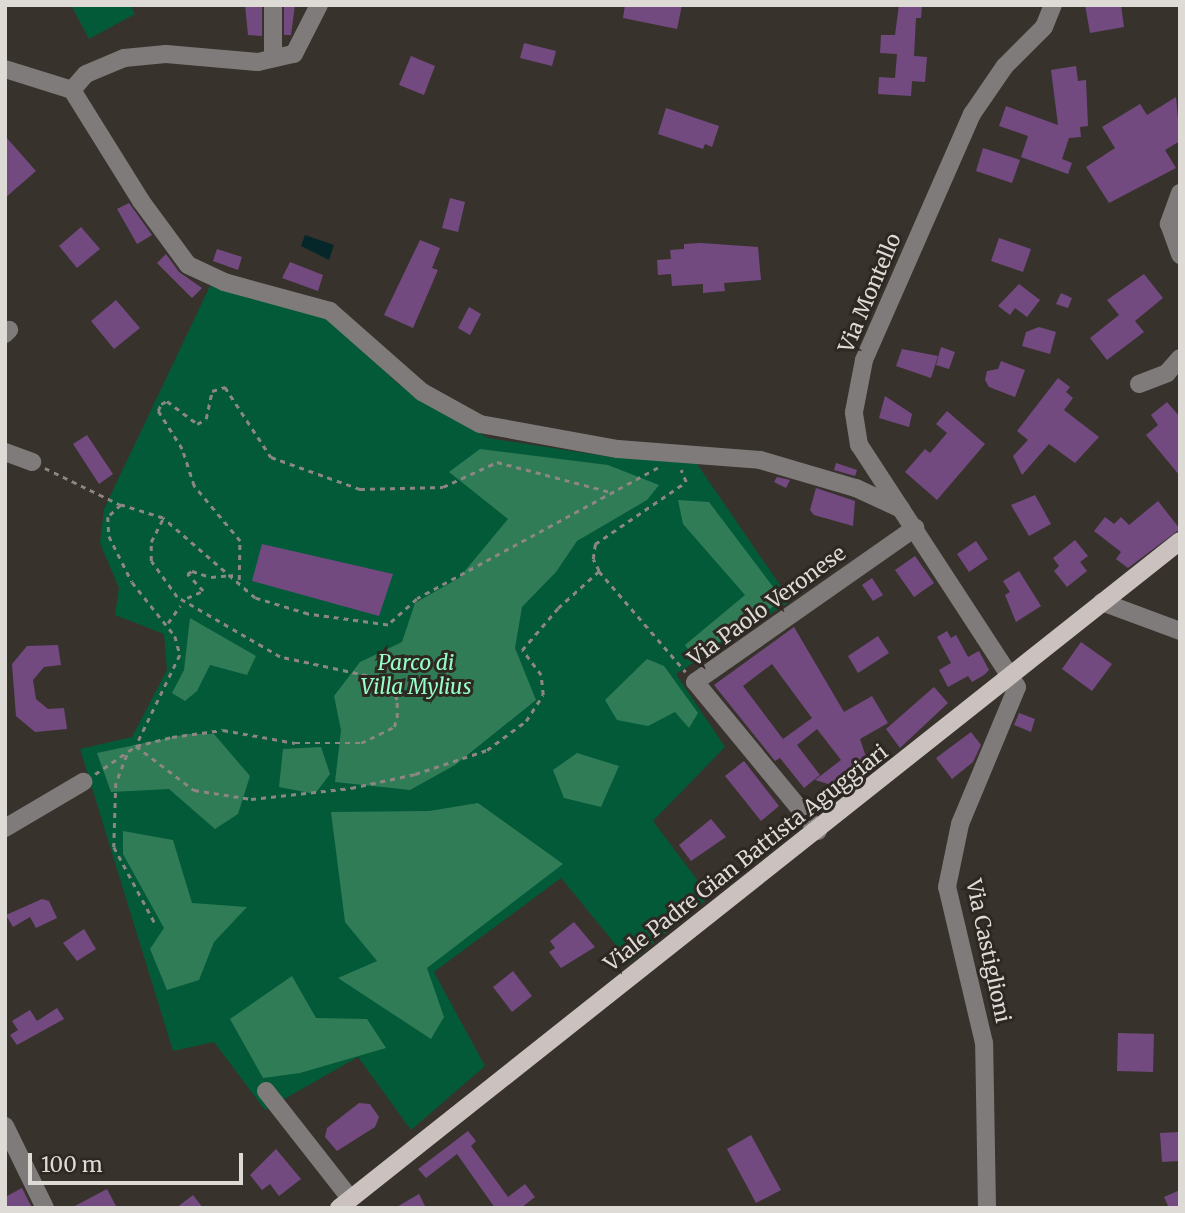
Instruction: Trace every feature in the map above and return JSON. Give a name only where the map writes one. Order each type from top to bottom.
[{"type":"main road","name":"Viale Padre Gian Battista Aguggiari","points":[[344,1203],[818,831],[1180,541]]},
{"type":"street","points":[[273,5],[274,58]]},
{"type":"street","points":[[72,90],[86,74],[124,58],[166,54],[258,62],[294,54],[319,5]]},
{"type":"street","name":"Via Montello","points":[[1012,675],[859,445],[854,412],[864,360],[972,114],[1005,66],[1044,27],[1053,5]]},
{"type":"street","points":[[5,69],[72,90],[141,201],[188,265],[225,282],[330,311],[422,392],[480,424],[618,449],[760,460],[856,488],[901,509]]},
{"type":"street","points":[[1180,192],[1169,224],[1180,255]]},
{"type":"street","points":[[1139,384],[1167,373],[1180,358]]},
{"type":"street","points":[[5,452],[32,462]]},
{"type":"street","name":"Via Paolo Veronese","points":[[818,831],[695,682],[915,528]]},
{"type":"street","points":[[1102,602],[1180,631]]},
{"type":"street","name":"Via Castiglioni","points":[[987,1208],[984,1043],[947,887],[960,824],[1017,687],[1012,675]]},
{"type":"street","points":[[5,828],[83,782]]},
{"type":"street","points":[[266,1091],[344,1203]]},
{"type":"street","points":[[5,1126],[45,1208]]},
{"type":"path","points":[[239,580],[240,541],[194,486],[182,449],[158,411],[161,404],[167,401],[197,424],[206,419],[212,390],[225,387],[271,457],[359,489],[443,487],[497,462],[614,493]]},
{"type":"path","points":[[32,462],[121,505],[163,518],[239,580],[255,598],[308,614],[388,625],[417,599],[662,466]]},
{"type":"path","points":[[672,468],[682,470],[686,482],[594,544],[593,559],[599,571],[695,682]]},
{"type":"path","points":[[83,782],[127,755],[135,746],[151,706],[177,667],[179,646],[167,624],[132,582],[109,536],[108,517],[121,505]]},
{"type":"path","points":[[135,746],[223,730],[295,743],[361,743],[394,727],[397,718],[397,700],[390,687],[377,678],[279,657],[177,597],[151,561],[151,542],[163,518]]},
{"type":"path","points":[[187,598],[202,591],[187,574],[192,571],[211,577],[233,575]]},
{"type":"path","points":[[135,746],[194,790],[251,799],[351,788],[415,774],[487,750],[526,720],[543,695],[541,675],[522,650],[558,608],[599,571]]},
{"type":"path","points":[[167,624],[180,606]]},
{"type":"path","points":[[127,755],[116,783],[114,847],[156,925]]},
{"type":"green space","points":[[71,5],[130,5],[135,14],[89,39]]},
{"type":"green space","name":"Parco di Villa Mylius","points":[[210,286],[299,305],[335,323],[397,383],[488,438],[617,458],[675,458],[697,464],[791,601],[676,674],[725,747],[653,821],[710,897],[630,962],[561,878],[434,972],[485,1066],[411,1130],[358,1057],[265,1110],[214,1042],[173,1051],[80,749],[132,737],[167,670],[164,634],[115,615],[119,588],[100,543],[104,509]]},
{"type":"green space","points":[[480,449],[608,465],[659,485],[647,500],[577,541],[556,572],[522,607],[515,648],[536,700],[455,765],[410,790],[335,782],[341,730],[334,696],[360,662],[402,642],[415,603],[459,578],[508,519],[449,472]]},
{"type":"green space","points":[[678,500],[709,502],[783,600],[695,658],[685,645],[745,595],[683,524]]},
{"type":"green space","points":[[190,618],[256,656],[247,675],[210,665],[197,691],[185,701],[172,693],[184,670]]},
{"type":"green space","points":[[647,659],[664,666],[698,713],[689,728],[675,712],[648,726],[617,720],[605,700]]},
{"type":"green space","points":[[187,734],[214,734],[250,776],[238,814],[215,829],[169,789],[111,792],[97,753]]},
{"type":"green space","points":[[321,747],[330,774],[315,794],[279,787],[283,749]]},
{"type":"green space","points":[[577,753],[619,766],[601,807],[564,798],[553,770]]},
{"type":"green space","points":[[478,803],[563,864],[427,968],[444,1017],[431,1039],[338,978],[377,961],[345,922],[331,812],[429,811]]},
{"type":"green space","points":[[123,831],[173,840],[192,903],[247,907],[214,942],[199,980],[167,990],[150,949],[164,928],[123,854]]},
{"type":"green space","points":[[292,976],[316,1018],[367,1019],[386,1048],[300,1073],[263,1078],[230,1019]]},
{"type":"water","points":[[305,235],[334,245],[329,260],[301,246]]},
{"type":"building","points":[[245,5],[262,5],[262,36],[248,35]]},
{"type":"building","points":[[284,5],[295,5],[291,35],[284,35]]},
{"type":"building","points":[[625,5],[682,5],[677,29],[623,18]]},
{"type":"building","points":[[899,5],[922,5],[921,18],[916,18],[914,56],[927,57],[925,82],[912,81],[911,96],[878,94],[879,77],[895,78],[897,54],[880,53],[881,35],[895,35]]},
{"type":"building","points":[[1085,5],[1121,5],[1124,27],[1090,33]]},
{"type":"building","points":[[524,43],[556,51],[552,66],[520,58]]},
{"type":"building","points":[[411,56],[435,66],[424,95],[399,85]]},
{"type":"building","points":[[1076,66],[1078,81],[1086,80],[1088,126],[1080,127],[1081,137],[1069,138],[1062,159],[1072,163],[1068,174],[1021,157],[1028,136],[999,126],[1006,106],[1058,125],[1051,70]]},
{"type":"building","points":[[1176,97],[1180,141],[1165,150],[1176,168],[1109,203],[1086,167],[1115,148],[1102,127],[1140,104],[1147,115]]},
{"type":"building","points":[[666,108],[719,126],[712,147],[705,144],[703,149],[658,134]]},
{"type":"building","points":[[5,136],[36,171],[5,198]]},
{"type":"building","points":[[983,148],[1020,160],[1012,183],[976,171]]},
{"type":"building","points":[[450,198],[465,202],[458,232],[442,228]]},
{"type":"building","points":[[129,203],[152,235],[137,244],[117,209]]},
{"type":"building","points":[[81,227],[100,249],[77,268],[59,246]]},
{"type":"building","points":[[999,238],[1031,249],[1023,272],[991,261]]},
{"type":"building","points":[[420,240],[440,248],[432,268],[438,270],[413,328],[384,315]]},
{"type":"building","points":[[684,244],[758,247],[761,280],[724,283],[725,291],[703,293],[703,284],[672,286],[671,274],[658,275],[657,260],[671,259],[670,250],[684,249]]},
{"type":"building","points":[[217,249],[242,257],[238,270],[213,261]]},
{"type":"building","points":[[166,254],[179,272],[202,288],[192,298],[157,263]]},
{"type":"building","points":[[290,262],[323,275],[318,291],[282,278]]},
{"type":"building","points":[[1144,274],[1163,298],[1135,321],[1144,332],[1107,360],[1090,338],[1119,315],[1107,300]]},
{"type":"building","points":[[1019,284],[1040,300],[1027,317],[1015,308],[1010,315],[998,306]]},
{"type":"building","points":[[1061,293],[1072,298],[1068,308],[1056,304]]},
{"type":"building","points":[[116,300],[140,328],[114,349],[91,321]]},
{"type":"building","points":[[469,307],[481,314],[470,335],[458,328]]},
{"type":"building","points":[[1039,327],[1056,332],[1050,354],[1022,346],[1026,332]]},
{"type":"building","points":[[941,347],[955,352],[949,369],[936,365]]},
{"type":"building","points":[[902,349],[938,356],[931,378],[896,366]]},
{"type":"building","points":[[1001,361],[1025,370],[1015,397],[989,387],[985,380],[987,371],[998,369]]},
{"type":"building","points":[[1058,378],[1070,387],[1066,392],[1073,398],[1064,410],[1099,437],[1075,463],[1049,444],[1022,475],[1013,456],[1028,440],[1017,431]]},
{"type":"building","points":[[885,396],[912,414],[909,427],[879,418]]},
{"type":"building","points":[[1167,402],[1180,417],[1180,476],[1146,435],[1158,425],[1151,415]]},
{"type":"building","points":[[947,411],[985,444],[937,500],[905,472],[925,449],[930,453],[947,433],[936,424]]},
{"type":"building","points":[[87,435],[113,474],[99,484],[73,444]]},
{"type":"building","points":[[836,463],[857,470],[855,476],[834,470]]},
{"type":"building","points":[[777,477],[790,480],[786,488],[774,482]]},
{"type":"building","points":[[816,488],[855,501],[853,526],[814,515],[810,510]]},
{"type":"building","points":[[1035,495],[1051,524],[1029,536],[1011,505]]},
{"type":"building","points":[[1158,501],[1180,529],[1128,568],[1116,559],[1121,552],[1094,531],[1105,517],[1114,524],[1121,517],[1129,525]]},
{"type":"building","points":[[1075,540],[1088,556],[1080,562],[1087,571],[1067,587],[1054,571],[1059,566],[1053,558]]},
{"type":"building","points":[[976,541],[988,559],[969,572],[957,554]]},
{"type":"building","points":[[262,544],[393,574],[379,616],[252,581]]},
{"type":"building","points":[[915,556],[934,583],[914,597],[895,570]]},
{"type":"building","points":[[1019,571],[1041,606],[1016,622],[1005,595],[1010,592],[1003,581]]},
{"type":"building","points":[[872,578],[883,595],[873,601],[862,585]]},
{"type":"building","points":[[794,627],[844,712],[872,696],[888,723],[860,739],[865,754],[874,765],[839,796],[828,784],[815,780],[841,760],[817,729],[797,745],[820,775],[804,788],[780,758],[775,761],[714,685]],"holes":[[[772,664],[812,718],[783,739],[743,686]]]},
{"type":"building","points":[[947,631],[951,638],[956,635],[968,657],[979,651],[989,670],[984,675],[972,682],[968,676],[948,687],[939,670],[951,663],[937,637]]},
{"type":"building","points":[[878,636],[889,653],[858,673],[848,656]]},
{"type":"building","points":[[1081,642],[1112,664],[1092,691],[1062,669]]},
{"type":"building","points":[[58,645],[61,665],[44,667],[33,680],[36,699],[48,709],[64,708],[67,729],[35,732],[16,716],[12,664],[27,646]]},
{"type":"building","points":[[934,687],[948,703],[900,748],[886,729]]},
{"type":"building","points":[[1019,713],[1035,719],[1031,732],[1014,725]]},
{"type":"building","points":[[971,732],[981,745],[973,762],[952,779],[936,758]]},
{"type":"building","points":[[744,761],[779,806],[761,821],[725,776]]},
{"type":"building","points":[[711,819],[726,837],[691,861],[679,845]]},
{"type":"building","points":[[42,899],[49,901],[57,918],[36,928],[30,917],[13,927],[6,915]]},
{"type":"building","points":[[574,922],[595,947],[561,968],[549,952],[555,948],[550,941]]},
{"type":"building","points":[[84,929],[96,949],[77,961],[63,943]]},
{"type":"building","points":[[513,971],[532,996],[512,1012],[493,987]]},
{"type":"building","points":[[57,1008],[64,1019],[17,1045],[10,1035],[18,1030],[12,1021],[30,1010],[37,1021]]},
{"type":"building","points":[[1118,1033],[1154,1034],[1153,1072],[1117,1071]]},
{"type":"building","points":[[359,1103],[370,1104],[379,1117],[375,1127],[337,1151],[325,1137],[327,1128]]},
{"type":"building","points":[[468,1131],[476,1141],[471,1146],[508,1197],[525,1184],[535,1197],[521,1208],[495,1208],[457,1154],[426,1178],[418,1169]]},
{"type":"building","points":[[1180,1132],[1180,1161],[1162,1162],[1160,1133]]},
{"type":"building","points":[[751,1135],[781,1190],[756,1203],[727,1149]]},
{"type":"building","points":[[276,1149],[301,1179],[279,1196],[270,1184],[262,1190],[250,1175]]},
{"type":"building","points":[[22,1188],[32,1208],[7,1208],[7,1196]]},
{"type":"building","points":[[107,1189],[117,1208],[71,1208]]},
{"type":"building","points":[[1180,1190],[1180,1208],[1169,1208],[1164,1197]]},
{"type":"building","points":[[419,1194],[426,1208],[395,1208]]},
{"type":"building","points":[[193,1195],[203,1208],[176,1208]]}]
